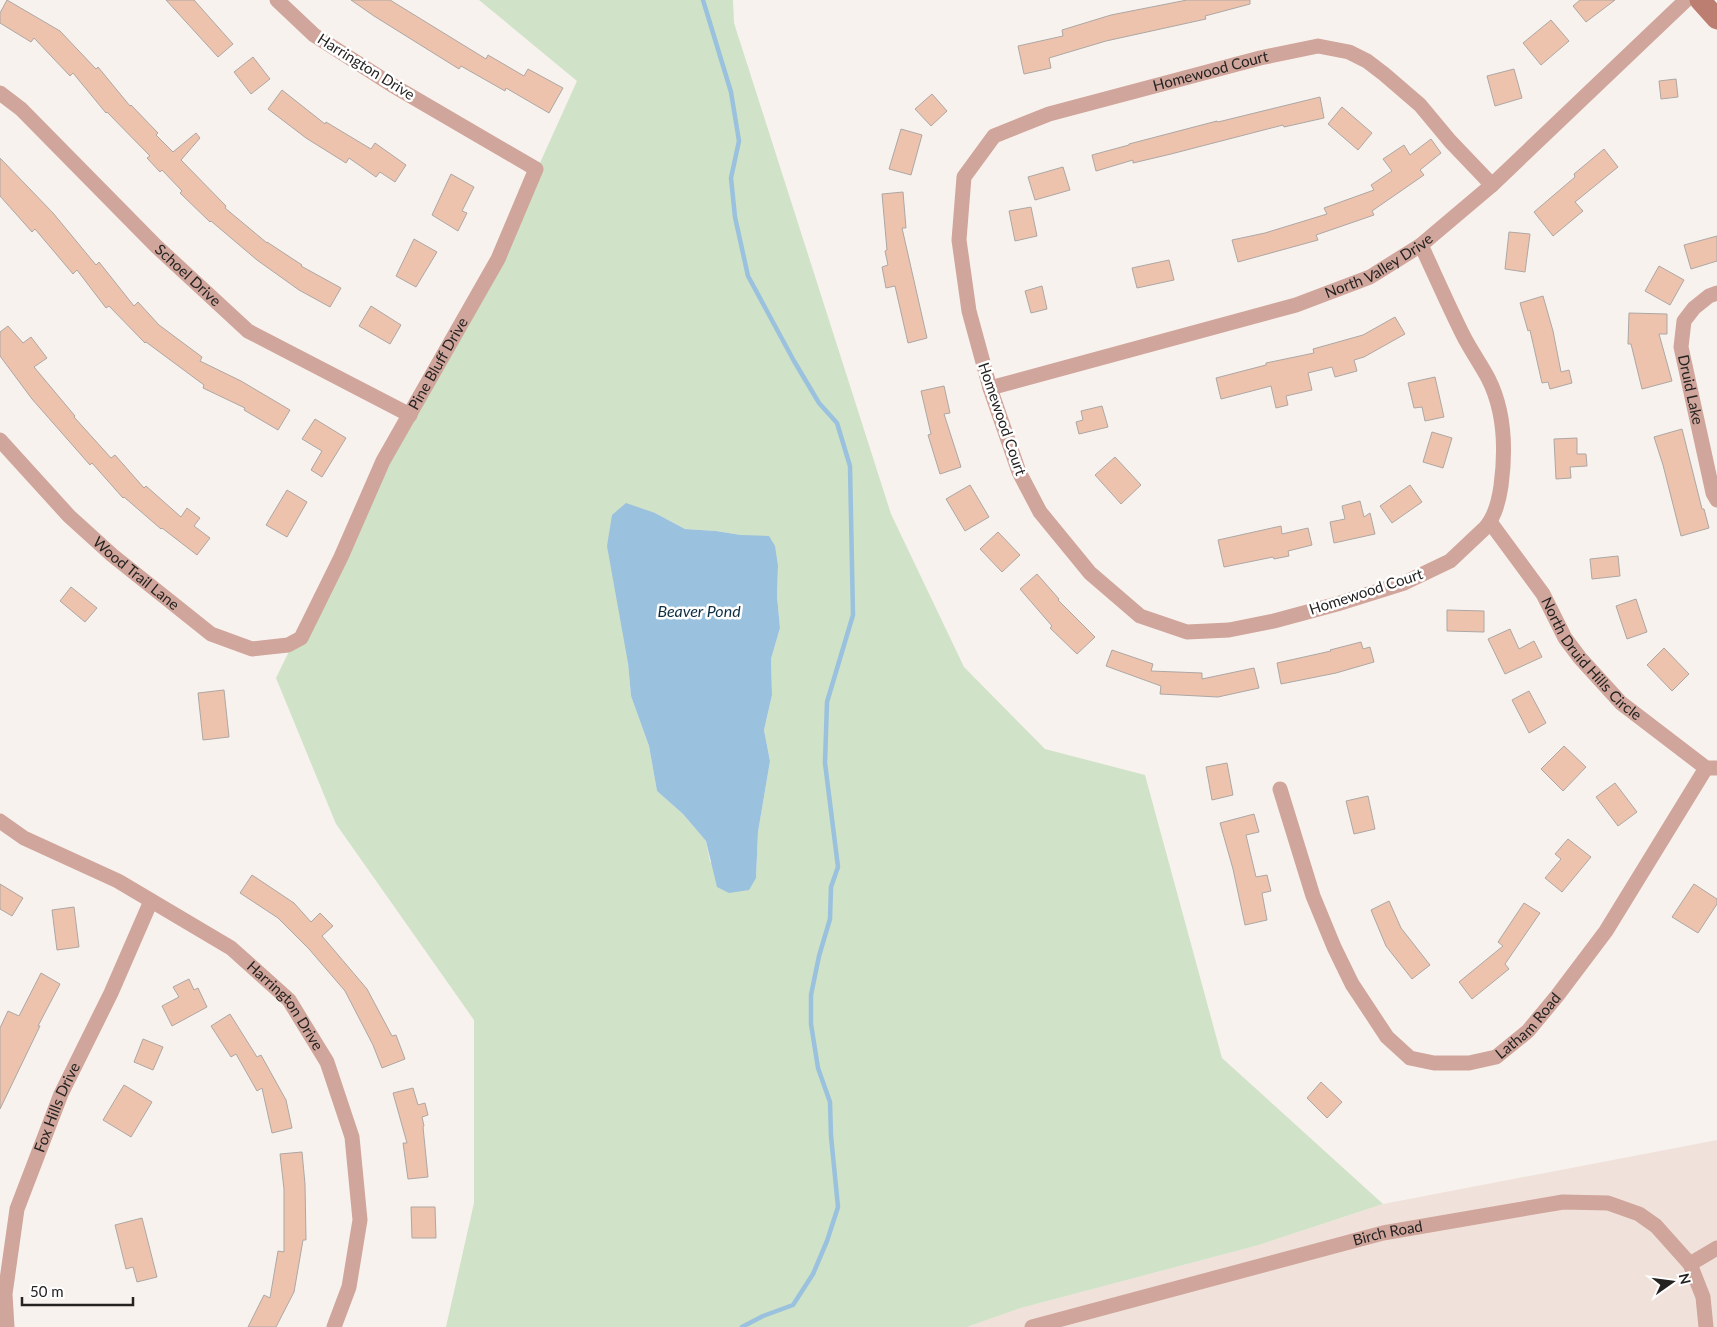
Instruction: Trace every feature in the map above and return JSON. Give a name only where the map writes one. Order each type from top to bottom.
[{"type":"main road","points":[[1700,0],[1717,19]]},
{"type":"street","name":"Harrington Drive","points":[[277,0],[314,35],[461,126]]},
{"type":"street","name":"North Valley Drive","points":[[990,388],[1296,305],[1370,277],[1421,245],[1492,185],[1686,0]]},
{"type":"street","name":"Homewood Court","points":[[1421,245],[1464,336],[1488,378],[1497,401],[1504,438],[1504,462],[1499,499],[1490,522],[1450,561],[1404,583],[1337,604],[1229,630],[1187,632],[1140,616],[1090,573],[1040,512],[1019,472],[990,388],[969,311],[959,240],[964,177],[994,136],[1049,114],[1260,58],[1318,46],[1349,52],[1367,61],[1384,74],[1420,105],[1450,141],[1492,185]]},
{"type":"street","name":"Schoel Drive","points":[[0,93],[21,108],[156,246],[248,331],[410,415]]},
{"type":"street","name":"Pine Bluff Drive","points":[[301,638],[341,558],[383,461],[498,259],[536,169],[461,126]]},
{"type":"street","name":"Druid Lake","points":[[1717,293],[1709,296],[1694,308],[1684,321],[1681,347],[1713,493],[1717,500]]},
{"type":"street","name":"Wood Trail Lane","points":[[0,440],[69,516],[112,555],[212,634],[252,649],[288,646],[301,638]]},
{"type":"street","name":"North Druid Hills Circle","points":[[1490,522],[1543,594],[1566,638],[1580,658],[1621,703],[1711,768]]},
{"type":"street","name":"Latham Road","points":[[1280,789],[1313,896],[1334,947],[1352,984],[1387,1036],[1410,1058],[1434,1063],[1469,1063],[1496,1057],[1528,1031],[1557,996],[1606,931],[1711,768]]},
{"type":"street","name":"Harrington Drive","points":[[0,821],[24,838],[118,881],[231,948],[289,1000],[327,1062],[352,1137],[360,1220],[349,1287],[334,1327]]},
{"type":"street","name":"Fox Hills Drive","points":[[6,1327],[3,1295],[17,1209],[61,1094],[111,993],[150,901]]},
{"type":"street","name":"Birch Road","points":[[1036,1326],[1383,1233],[1563,1202],[1608,1203],[1640,1214],[1656,1226],[1690,1264]]},
{"type":"street","points":[[1706,1327],[1703,1297],[1690,1264],[1717,1248]]},
{"type":"shaded area","points":[[1717,1140],[1717,1327],[967,1327],[1021,1308],[1259,1245],[1383,1204]]},
{"type":"green space","points":[[479,0],[733,0],[734,23],[891,514],[964,667],[1045,749],[1145,775],[1222,1058],[1383,1204],[1259,1245],[1021,1308],[967,1327],[446,1327],[474,1203],[474,1020],[336,824],[276,678],[401,422],[525,196],[577,81]],"holes":[[[655,513],[685,529],[741,535],[778,566],[777,596],[780,628],[771,659],[772,695],[764,730],[770,761],[758,832],[756,878],[710,862],[706,841],[683,814],[657,791],[649,746],[631,696],[628,663]]]},
{"type":"water","name":"Beaver Pond","points":[[626,503],[655,513],[685,529],[769,536],[775,546],[778,566],[777,596],[780,628],[771,659],[772,695],[764,730],[770,761],[758,832],[756,878],[749,890],[729,893],[717,887],[706,841],[683,814],[657,791],[649,746],[631,696],[628,663],[607,546],[612,515]]},
{"type":"building","points":[[7,0],[60,31],[96,69],[98,67],[130,106],[158,133],[156,135],[173,152],[196,133],[200,138],[181,160],[226,206],[225,208],[267,243],[301,266],[341,288],[330,307],[299,290],[257,260],[210,222],[180,193],[182,191],[162,170],[160,172],[147,158],[150,156],[106,113],[73,73],[70,76],[34,38],[31,42],[0,23],[0,13]]},
{"type":"building","points":[[166,0],[194,0],[233,44],[218,57]]},
{"type":"building","points":[[351,0],[390,0],[486,59],[488,55],[524,76],[528,69],[563,88],[549,113],[506,88],[505,91],[461,66],[459,69]]},
{"type":"building","points":[[1187,0],[1250,0],[1250,4],[1205,16],[1206,19],[1106,41],[1049,58],[1051,68],[1024,74],[1018,46],[1063,36],[1062,30],[1111,15]]},
{"type":"building","points":[[1580,0],[1615,0],[1586,22],[1573,6]]},
{"type":"building","points":[[1551,20],[1569,41],[1541,65],[1523,43]]},
{"type":"building","points":[[253,57],[270,79],[251,94],[234,72]]},
{"type":"building","points":[[1514,69],[1522,98],[1495,106],[1487,76]]},
{"type":"building","points":[[1676,79],[1678,97],[1661,99],[1659,81]]},
{"type":"building","points":[[282,90],[325,124],[326,122],[371,149],[375,143],[406,165],[395,182],[380,172],[376,177],[349,158],[346,163],[306,138],[268,109]]},
{"type":"building","points":[[932,94],[947,111],[931,126],[915,109]]},
{"type":"building","points":[[1320,97],[1324,118],[1284,127],[1283,125],[1133,163],[1133,160],[1096,171],[1092,155],[1217,121]]},
{"type":"building","points":[[1342,107],[1372,133],[1358,150],[1328,124]]},
{"type":"building","points":[[901,129],[922,135],[911,175],[889,169]]},
{"type":"building","points":[[1431,139],[1441,153],[1420,170],[1424,175],[1372,211],[1374,215],[1316,235],[1318,240],[1238,262],[1232,240],[1265,233],[1327,214],[1324,208],[1374,190],[1371,185],[1392,171],[1383,159],[1404,145],[1410,155]]},
{"type":"building","points":[[1604,149],[1618,167],[1575,202],[1583,211],[1553,236],[1534,212]]},
{"type":"building","points":[[0,158],[53,213],[96,265],[99,262],[134,306],[138,302],[159,325],[202,357],[200,361],[241,381],[290,410],[278,430],[244,410],[245,408],[203,388],[204,385],[145,343],[109,306],[106,308],[77,270],[73,274],[35,229],[32,232],[0,196]]},
{"type":"building","points":[[1063,167],[1070,190],[1035,200],[1028,177]]},
{"type":"building","points":[[451,174],[474,187],[462,211],[467,213],[458,231],[432,215]]},
{"type":"building","points":[[903,192],[906,228],[902,228],[927,338],[908,343],[895,286],[886,288],[882,267],[888,265],[885,251],[887,250],[882,194]]},
{"type":"building","points":[[1031,207],[1037,236],[1015,241],[1009,211]]},
{"type":"building","points":[[1509,232],[1530,234],[1525,272],[1505,269]]},
{"type":"building","points":[[1717,236],[1717,261],[1691,269],[1684,245]]},
{"type":"building","points":[[414,239],[437,252],[416,287],[396,276]]},
{"type":"building","points":[[1169,260],[1174,280],[1137,288],[1132,268]]},
{"type":"building","points":[[1659,266],[1684,280],[1670,305],[1645,291]]},
{"type":"building","points":[[1042,286],[1047,309],[1031,313],[1025,291]]},
{"type":"building","points":[[1543,296],[1553,331],[1561,372],[1569,370],[1572,383],[1550,389],[1548,382],[1542,383],[1530,330],[1528,331],[1520,303]]},
{"type":"building","points":[[371,306],[401,325],[390,344],[359,326]]},
{"type":"building","points":[[1629,313],[1667,314],[1667,334],[1659,334],[1672,381],[1642,389],[1631,344],[1628,344]]},
{"type":"building","points":[[1395,317],[1405,334],[1364,357],[1354,360],[1357,371],[1335,377],[1332,367],[1308,373],[1312,390],[1286,396],[1288,405],[1276,408],[1271,386],[1221,399],[1216,378],[1266,365],[1266,363],[1314,353],[1313,349],[1363,335]]},
{"type":"building","points":[[8,326],[23,343],[31,337],[47,358],[34,367],[74,417],[111,458],[115,455],[144,488],[146,486],[181,517],[187,508],[200,518],[194,526],[210,538],[197,555],[123,498],[92,463],[90,465],[32,399],[0,356],[0,332]]},
{"type":"building","points":[[1435,377],[1444,417],[1425,421],[1422,407],[1414,408],[1408,383]]},
{"type":"building","points":[[944,386],[950,413],[944,414],[961,467],[940,474],[928,435],[931,434],[921,391]]},
{"type":"building","points":[[1102,406],[1108,427],[1079,434],[1076,422],[1083,420],[1081,411]]},
{"type":"building","points":[[315,419],[346,438],[322,477],[311,470],[322,451],[302,439]]},
{"type":"building","points":[[1682,429],[1702,509],[1704,509],[1709,528],[1681,536],[1654,437]]},
{"type":"building","points":[[1432,432],[1452,438],[1443,468],[1423,462]]},
{"type":"building","points":[[1577,438],[1577,454],[1586,454],[1587,466],[1570,467],[1571,478],[1556,479],[1554,439]]},
{"type":"building","points":[[1115,457],[1141,485],[1121,504],[1095,475]]},
{"type":"building","points":[[970,485],[989,517],[965,531],[946,499]]},
{"type":"building","points":[[1410,485],[1422,502],[1392,523],[1380,506]]},
{"type":"building","points":[[287,490],[307,502],[287,537],[266,525]]},
{"type":"building","points":[[1360,501],[1364,517],[1370,513],[1375,534],[1334,543],[1330,522],[1345,519],[1342,506]]},
{"type":"building","points":[[1281,526],[1282,534],[1308,528],[1312,545],[1288,551],[1289,556],[1274,559],[1273,557],[1224,567],[1218,540]]},
{"type":"building","points":[[998,532],[1020,555],[1002,572],[980,549]]},
{"type":"building","points":[[1618,556],[1620,576],[1592,579],[1590,559]]},
{"type":"building","points":[[1037,574],[1058,600],[1095,637],[1077,654],[1050,628],[1052,626],[1020,589]]},
{"type":"building","points":[[71,587],[97,608],[85,622],[60,601]]},
{"type":"building","points":[[1636,599],[1647,632],[1627,639],[1616,606]]},
{"type":"building","points":[[1447,610],[1484,611],[1484,632],[1447,631]]},
{"type":"building","points":[[1510,629],[1519,649],[1534,641],[1542,657],[1505,674],[1488,639]]},
{"type":"building","points":[[1361,642],[1363,649],[1370,647],[1374,662],[1336,673],[1281,684],[1277,663]]},
{"type":"building","points":[[1664,648],[1689,674],[1672,691],[1647,665]]},
{"type":"building","points":[[1112,650],[1153,664],[1151,671],[1202,673],[1202,679],[1254,668],[1259,688],[1218,697],[1160,694],[1161,686],[1106,666]]},
{"type":"building","points":[[224,690],[229,737],[203,740],[198,693]]},
{"type":"building","points":[[1529,691],[1546,723],[1529,733],[1512,700]]},
{"type":"building","points":[[1564,746],[1586,767],[1563,791],[1541,769]]},
{"type":"building","points":[[1227,763],[1233,795],[1212,800],[1206,767]]},
{"type":"building","points":[[1615,783],[1637,812],[1618,826],[1596,797]]},
{"type":"building","points":[[1368,796],[1375,829],[1354,834],[1346,801]]},
{"type":"building","points":[[1254,814],[1259,832],[1246,835],[1256,877],[1267,875],[1271,891],[1262,893],[1267,920],[1245,925],[1233,869],[1220,823]]},
{"type":"building","points":[[1568,839],[1591,857],[1562,892],[1545,878],[1561,859],[1555,854]]},
{"type":"building","points":[[252,875],[294,903],[311,922],[320,913],[333,926],[322,936],[367,989],[392,1036],[396,1035],[405,1059],[382,1068],[373,1045],[345,991],[309,949],[278,918],[240,893]]},
{"type":"building","points":[[0,884],[23,898],[12,916],[0,909]]},
{"type":"building","points":[[1694,884],[1717,899],[1717,904],[1698,933],[1672,917]]},
{"type":"building","points":[[1389,901],[1401,928],[1430,965],[1412,979],[1386,946],[1371,910]]},
{"type":"building","points":[[1524,903],[1540,913],[1505,964],[1509,969],[1472,999],[1459,982],[1503,946],[1498,942]]},
{"type":"building","points":[[74,907],[79,947],[57,950],[52,910]]},
{"type":"building","points":[[41,973],[60,984],[38,1026],[40,1026],[0,1109],[0,1028],[8,1011],[19,1016]]},
{"type":"building","points":[[189,979],[194,990],[198,988],[207,1007],[172,1026],[162,1006],[179,997],[173,987]]},
{"type":"building","points":[[230,1014],[257,1057],[261,1055],[286,1100],[292,1128],[272,1133],[262,1088],[257,1091],[236,1054],[231,1057],[211,1026]]},
{"type":"building","points":[[143,1039],[163,1047],[153,1070],[134,1062]]},
{"type":"building","points":[[1321,1082],[1342,1102],[1327,1118],[1307,1098]]},
{"type":"building","points":[[124,1085],[152,1102],[131,1137],[103,1120]]},
{"type":"building","points":[[413,1088],[418,1105],[425,1103],[428,1115],[422,1117],[428,1177],[408,1179],[403,1143],[407,1143],[393,1093]]},
{"type":"building","points":[[302,1152],[305,1184],[306,1240],[303,1240],[294,1292],[276,1327],[248,1327],[264,1295],[270,1298],[278,1251],[284,1252],[284,1189],[280,1154]]},
{"type":"building","points":[[411,1207],[435,1207],[436,1238],[412,1238]]},
{"type":"building","points":[[142,1218],[157,1277],[137,1282],[133,1267],[126,1269],[115,1225]]},
{"type":"waterway","points":[[703,0],[731,92],[739,141],[731,178],[735,217],[748,276],[819,403],[837,423],[850,466],[853,615],[827,702],[825,763],[838,867],[831,887],[830,919],[819,956],[811,995],[811,1024],[818,1068],[830,1102],[831,1136],[838,1207],[827,1241],[813,1274],[793,1305],[763,1316],[742,1327]]}]
